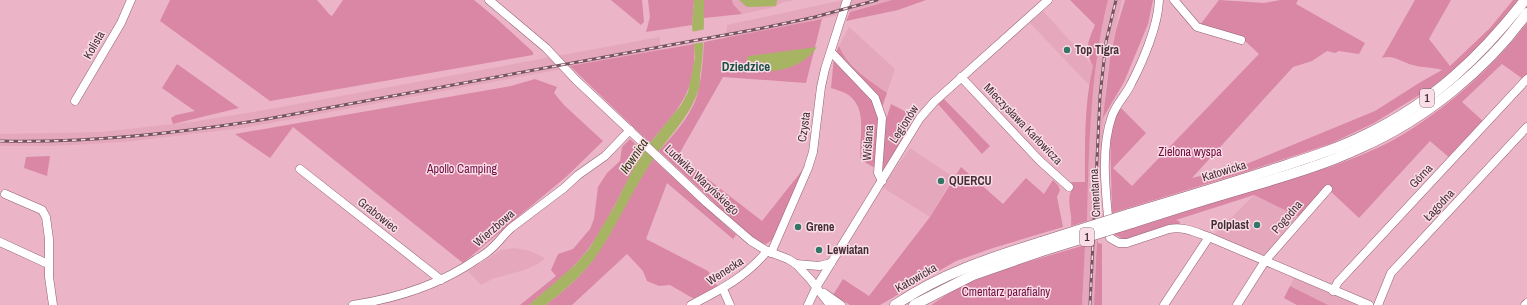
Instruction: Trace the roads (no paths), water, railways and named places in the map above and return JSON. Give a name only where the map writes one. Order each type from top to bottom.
[{"type":"main road","name":"Katowicka","points":[[1131,219],[1304,160],[1368,134],[1437,91],[1463,69],[1502,29],[1525,0]]},
{"type":"main road","name":"Katowicka","points":[[895,305],[918,290],[955,271],[984,260],[1042,246],[1306,169],[1345,155],[1375,141],[1412,120],[1446,96],[1500,46],[1527,13]]},
{"type":"main road","name":"Katowicka","points":[[914,305],[973,275],[1042,246]]},
{"type":"street","name":"Kolista","points":[[75,101],[121,23],[131,0]]},
{"type":"street","name":"Ludwika Waryńskiego","points":[[489,0],[546,48],[572,75],[665,163],[751,241],[769,252],[788,259],[796,264],[818,288]]},
{"type":"street","name":"Czysta","points":[[769,252],[801,186],[813,152],[821,87],[847,0]]},
{"type":"street","name":"Legionów","points":[[808,305],[831,263],[920,118],[960,77],[1048,0]]},
{"type":"street","name":"Cmentarna","points":[[1159,0],[1155,27],[1131,84],[1113,114],[1106,135],[1106,171],[1110,238],[1119,243],[1127,243],[1176,228],[1186,229],[1209,237],[1369,305]]},
{"type":"street","points":[[1174,0],[1197,27],[1241,40]]},
{"type":"street","name":"Wiślana","points":[[831,52],[875,98],[882,118],[878,173],[882,181]]},
{"type":"street","name":"Mieczysława Karłowicza","points":[[960,77],[1040,161],[1069,187]]},
{"type":"street","name":"Górna","points":[[1333,291],[1338,282],[1527,79]]},
{"type":"street","name":"Łagodna","points":[[1378,305],[1391,273],[1527,126]]},
{"type":"street","name":"Wierzbowa","points":[[353,305],[398,296],[441,280],[461,270],[492,249],[511,228],[564,188],[578,175],[605,156],[630,130]]},
{"type":"street","name":"Grabowiec","points":[[300,169],[441,280]]},
{"type":"street","name":"Pogodna","points":[[1237,305],[1265,261],[1328,189]]},
{"type":"street","points":[[6,194],[42,210],[46,217],[49,239],[49,277],[53,305]]},
{"type":"street","points":[[1164,305],[1209,237]]},
{"type":"street","points":[[0,242],[48,264]]},
{"type":"street","name":"Wenecka","points":[[691,305],[723,289],[757,264],[769,252]]},
{"type":"street","points":[[796,264],[819,266],[831,263]]},
{"type":"street","points":[[818,288],[830,305]]},
{"type":"street","points":[[818,288],[841,305]]},
{"type":"street","points":[[723,289],[730,305]]},
{"type":"railway","points":[[0,141],[101,139],[167,133],[267,119],[763,28],[815,17],[877,0]]},
{"type":"railway","points":[[1090,305],[1100,96],[1106,42],[1116,0]]},
{"type":"place","name":"Top Tigra","points":[[1067,50]]},
{"type":"place","name":"QUERCU","points":[[941,181]]},
{"type":"place","name":"Polplast","points":[[1257,225]]},
{"type":"place","name":"Grene","points":[[798,227]]},
{"type":"place","name":"Lewiatan","points":[[819,250]]},
{"type":"district","name":"Dziedzice","points":[[746,66]]},
{"type":"park label","name":"Zielona wyspa","points":[[1190,152]]},
{"type":"park label","name":"Apollo Camping","points":[[462,169]]},
{"type":"park label","name":"Cmentarz parafialny","points":[[1006,292]]},
{"type":"water label","name":"Iłownica","points":[[634,156]]}]
